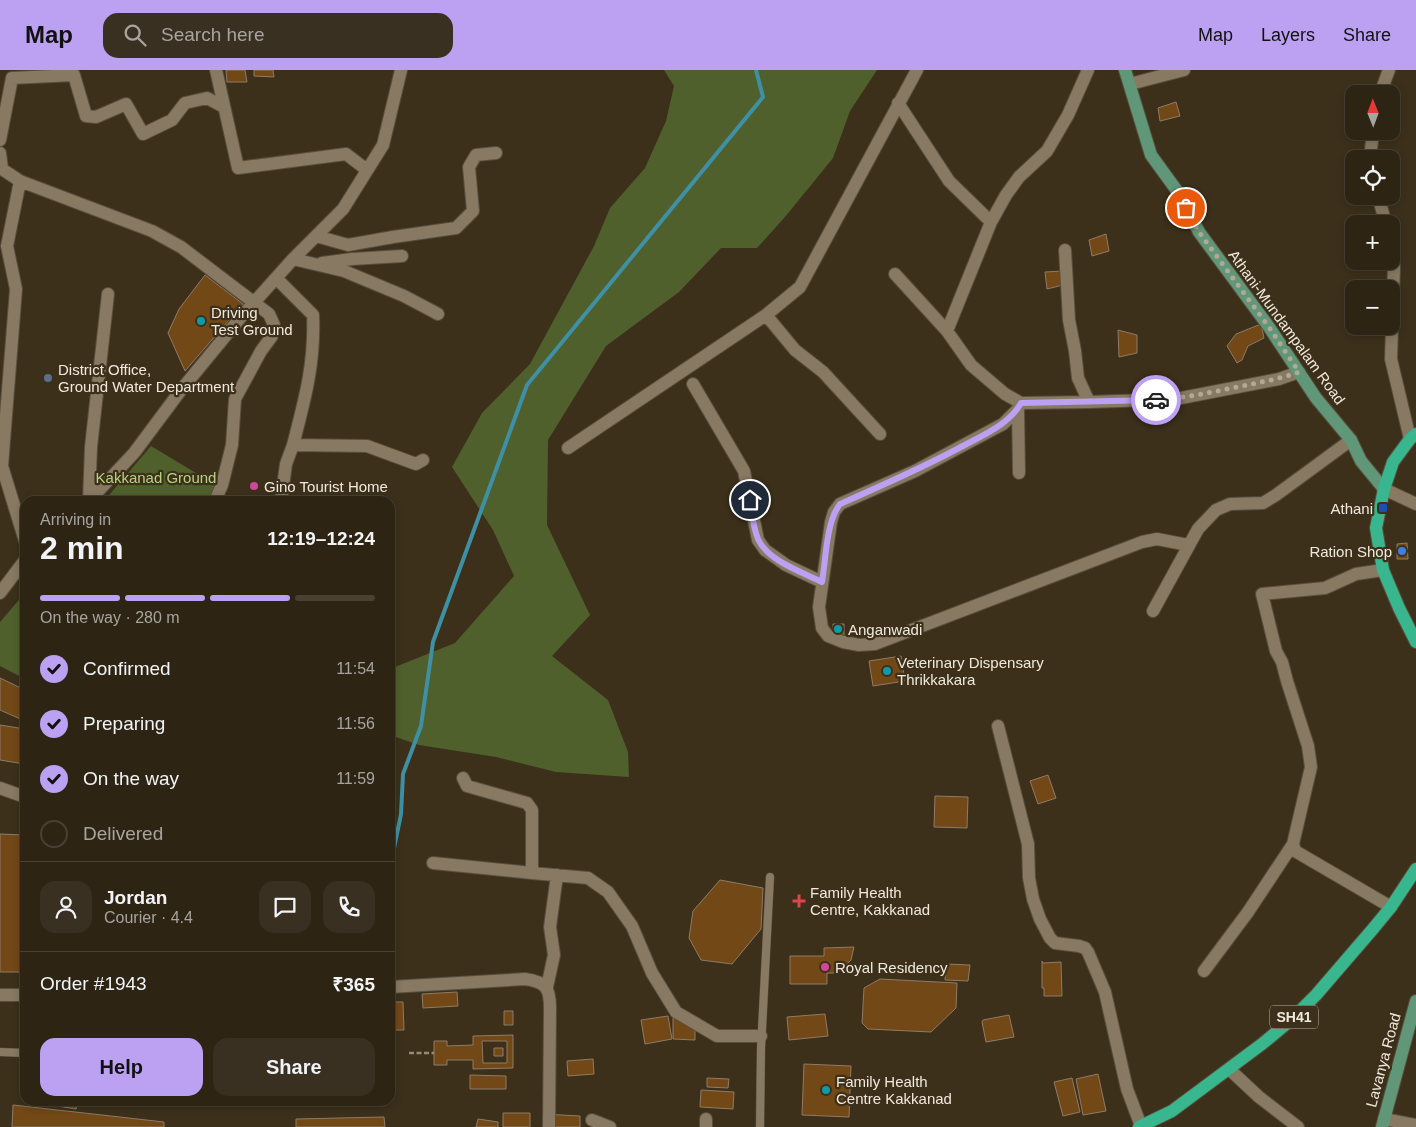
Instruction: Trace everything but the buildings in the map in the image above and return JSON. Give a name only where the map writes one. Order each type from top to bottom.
[{"type":"main road","points":[[1413,436],[1392,462],[1376,528],[1383,570],[1416,642]]},
{"type":"main road","name":"SH41","points":[[1140,1127],[1172,1112],[1262,1044],[1298,1014],[1391,907],[1416,869]]},
{"type":"street","points":[[216,70],[238,168],[346,154],[367,170]]},
{"type":"street","points":[[94,496],[134,453],[181,390],[254,303],[293,259],[343,209],[383,145],[400,70]]},
{"type":"street","points":[[568,448],[766,315],[800,287],[917,70]]},
{"type":"street","points":[[947,331],[991,222],[1018,177],[1047,151],[1068,114],[1088,70]]},
{"type":"street","name":"Athani-Mundampalam Road","points":[[1125,70],[1152,155],[1180,195],[1199,232],[1269,327],[1316,398],[1351,440],[1361,461],[1384,489]]},
{"type":"street","points":[[1130,84],[1184,70]]},
{"type":"street","points":[[1383,85],[1389,70]]},
{"type":"street","points":[[0,140],[12,78],[74,75],[86,116],[96,117],[126,104],[143,134],[172,120],[185,102],[207,98],[224,107]]},
{"type":"street","points":[[898,103],[949,181],[991,222]]},
{"type":"street","points":[[0,153],[2,169],[20,181],[152,231],[181,247],[269,314],[274,325],[272,336],[261,351],[235,399],[232,445],[222,485],[217,496]]},
{"type":"street","points":[[316,236],[348,245],[456,228],[473,211],[469,167],[476,155],[496,153]]},
{"type":"street","points":[[20,181],[7,246],[16,289],[1,467],[20,526]]},
{"type":"street","points":[[1065,250],[1069,320],[1078,378],[1089,402]]},
{"type":"street","points":[[314,264],[352,258],[402,256]]},
{"type":"street","points":[[293,259],[344,271],[404,296],[438,314]]},
{"type":"street","points":[[1394,270],[1391,359],[1413,436]]},
{"type":"street","points":[[895,274],[947,331],[972,365],[986,380],[1019,406],[1176,399],[1279,379],[1299,372]]},
{"type":"street","points":[[276,278],[313,315],[314,341],[312,364],[293,446],[286,464],[282,496]]},
{"type":"street","points":[[89,496],[91,447],[108,294]]},
{"type":"street","points":[[766,315],[795,350],[823,372],[880,434]]},
{"type":"street","points":[[693,384],[744,471],[758,540],[765,550],[786,565],[822,582]]},
{"type":"street","points":[[1019,406],[1019,473]]},
{"type":"street","points":[[1019,406],[1003,424],[915,471],[840,504],[834,512],[819,607],[819,620],[828,636],[843,642],[859,645],[875,644],[1142,542],[1157,539],[1188,545]]},
{"type":"street","points":[[1153,612],[1198,528],[1216,510],[1230,504],[1262,503],[1276,495],[1351,440]]},
{"type":"street","points":[[293,446],[367,446],[416,464],[423,460]]},
{"type":"street","points":[[1384,489],[1416,504]]},
{"type":"street","points":[[0,592],[20,566]]},
{"type":"street","points":[[1204,971],[1248,912],[1292,844],[1311,767],[1308,746],[1282,662],[1276,651],[1262,594],[1325,588],[1356,574],[1383,570]]},
{"type":"street","points":[[998,726],[1028,844],[1029,878],[1033,899],[1040,919],[1050,938],[1055,943],[1079,946],[1085,948],[1088,952],[1105,992],[1127,1089],[1140,1127]]},
{"type":"street","points":[[463,778],[468,786],[527,803],[532,810],[532,873]]},
{"type":"street","points":[[0,788],[20,795]]},
{"type":"street","points":[[1292,844],[1295,851],[1391,907]]},
{"type":"street","points":[[433,863],[588,878],[608,892],[632,926],[652,973],[676,1012],[716,1036],[761,1036]]},
{"type":"street","points":[[547,988],[554,955],[550,927],[557,875]]},
{"type":"street","points":[[395,987],[525,979],[534,980],[547,988],[550,994],[549,1127]]},
{"type":"street","points":[[0,995],[20,995]]},
{"type":"street","name":"Lavanya Road","points":[[1383,1123],[1416,1001]]},
{"type":"street","points":[[1229,1068],[1259,1096],[1298,1127]]},
{"type":"street","points":[[592,1120],[610,1127]]},
{"type":"street","points":[[1383,1123],[1416,1125]]},
{"type":"lane","points":[[760,1127],[761,1036],[770,877]]},
{"type":"lane","points":[[0,1052],[20,1053]]},
{"type":"path","points":[[409,1053],[434,1053]]},
{"type":"green space","points":[[664,70],[877,70],[850,111],[833,158],[785,217],[757,248],[721,248],[679,292],[606,346],[548,440],[547,525],[590,615],[552,656],[608,700],[628,752],[629,777],[556,772],[496,757],[419,745],[395,737],[395,667],[455,643],[514,576],[493,530],[452,467],[482,413],[530,364],[594,246],[610,208],[645,168],[666,121],[674,86]]},
{"type":"green space","name":"Kakkanad Ground","points":[[151,446],[216,485],[210,496],[108,496]]},
{"type":"green space","points":[[20,599],[20,676],[0,666],[0,622]]},
{"type":"waterway","points":[[395,843],[401,814],[403,774],[421,726],[433,642],[527,385],[763,97],[756,70]]},
{"type":"way so far","points":[[1156,400],[1176,399],[1208,393],[1279,379],[1299,372],[1269,327],[1199,232],[1186,208]]},
{"type":"place","name":"Driving Test Ground","points":[[201,321]]},
{"type":"place","name":"District Office, Ground Water Department","points":[[48,378]]},
{"type":"place","name":"Gino Tourist Home","points":[[254,486]]},
{"type":"place","name":"Athani","points":[[1383,508]]},
{"type":"place","name":"Ration Shop","points":[[1402,551]]},
{"type":"place","name":"Anganwadi","points":[[838,629]]},
{"type":"place","name":"Veterinary Dispensary Thrikkakara","points":[[887,671]]},
{"type":"place","name":"Family Health Centre, Kakkanad","points":[[799,901]]},
{"type":"place","name":"Royal Residency","points":[[825,967]]},
{"type":"place","name":"Family Health Centre Kakkanad","points":[[826,1090]]},
{"type":"route","points":[[750,500],[758,540],[765,550],[786,565],[822,582],[834,512],[840,504],[915,471],[1003,424],[1018,409],[1021,403],[1156,400]]}]
